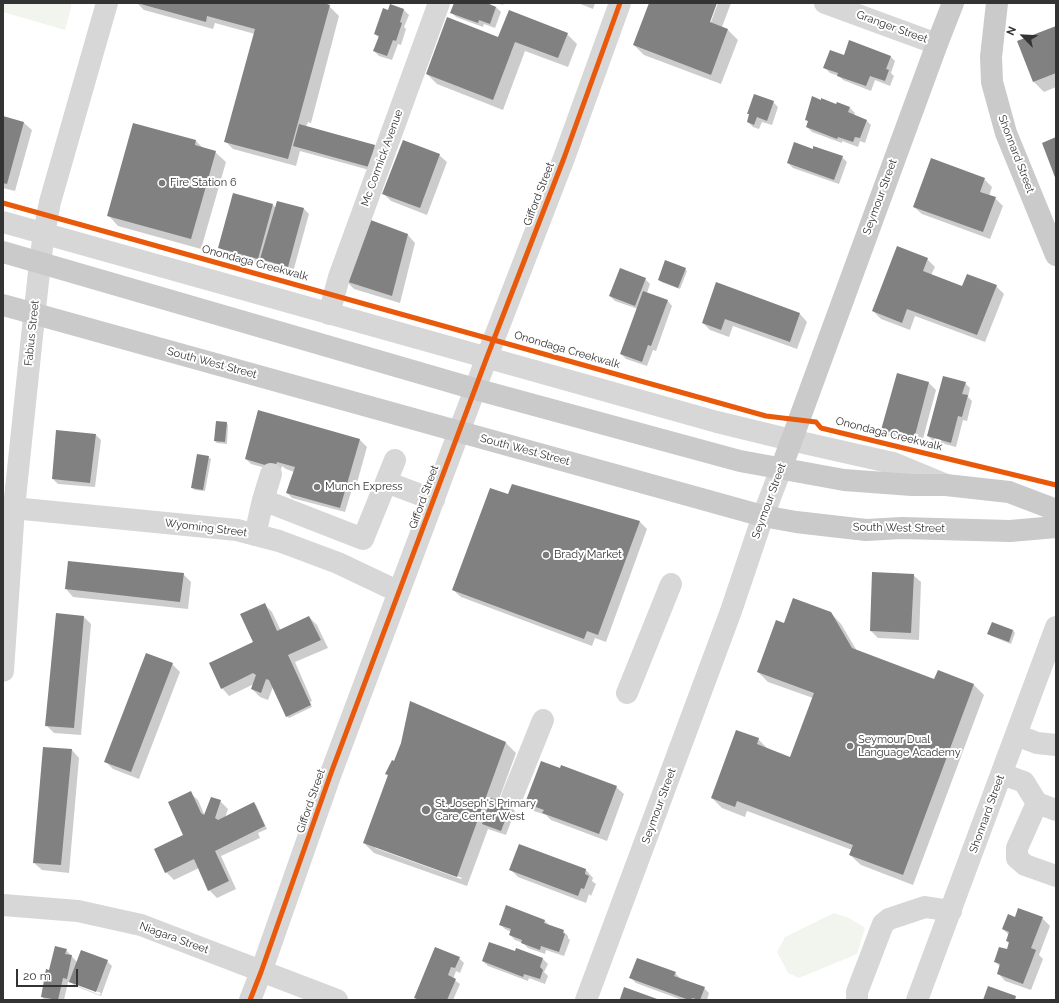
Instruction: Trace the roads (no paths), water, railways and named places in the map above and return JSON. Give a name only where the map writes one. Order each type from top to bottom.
[{"type":"main road","name":"Seymour Street","points":[[781,470],[953,3]]},
{"type":"main road","name":"Shonnard Street","points":[[997,3],[991,58],[992,82],[1006,133],[1056,255]]},
{"type":"main road","points":[[3,252],[475,389],[740,461],[781,470],[844,480],[912,485],[946,485],[1010,492],[1056,510]]},
{"type":"main road","name":"South West Street","points":[[3,305],[763,516],[796,522],[866,530],[902,528],[1010,531],[1056,528]]},
{"type":"street","name":"Fabius Street","points":[[3,671],[9,508],[44,233],[50,202],[107,3]]},
{"type":"street","name":"Mc Cormick Avenue","points":[[329,314],[339,276],[439,3]]},
{"type":"street","name":"Gifford Street","points":[[250,1000],[331,774],[487,357],[564,158],[620,3]]},
{"type":"street","name":"Granger Street","points":[[825,3],[937,44]]},
{"type":"street","points":[[3,222],[717,422],[893,463],[946,485]]},
{"type":"street","points":[[264,500],[363,539],[395,460]]},
{"type":"street","name":"Seymour Street","points":[[586,1000],[731,611],[763,516],[781,470]]},
{"type":"street","points":[[255,535],[270,474]]},
{"type":"street","points":[[386,482],[434,500]]},
{"type":"street","name":"Wyoming Street","points":[[9,508],[237,530],[279,541],[338,563],[399,592]]},
{"type":"street","points":[[627,693],[671,584]]},
{"type":"street","name":"Shonnard Street","points":[[917,1000],[1056,627]]},
{"type":"street","points":[[512,797],[543,720]]},
{"type":"street","points":[[1016,735],[1037,743],[1056,745]]},
{"type":"street","points":[[1002,774],[1024,782],[1046,807],[1017,848],[1017,858],[1025,865],[1056,876]]},
{"type":"street","name":"Niagara Street","points":[[3,905],[78,911],[141,925],[337,1000]]},
{"type":"street","points":[[857,1000],[857,992],[883,924],[889,919],[925,907],[951,911]]},
{"type":"place","name":"Fire Station 6","points":[[162,183]]},
{"type":"place","name":"Munch Express","points":[[317,487]]},
{"type":"place","name":"Brady Market","points":[[546,555]]},
{"type":"place","name":"Seymour Dual Language Academy","points":[[850,746]]},
{"type":"place","name":"St. Joseph's Primary Care Center West","points":[[426,810]]}]
